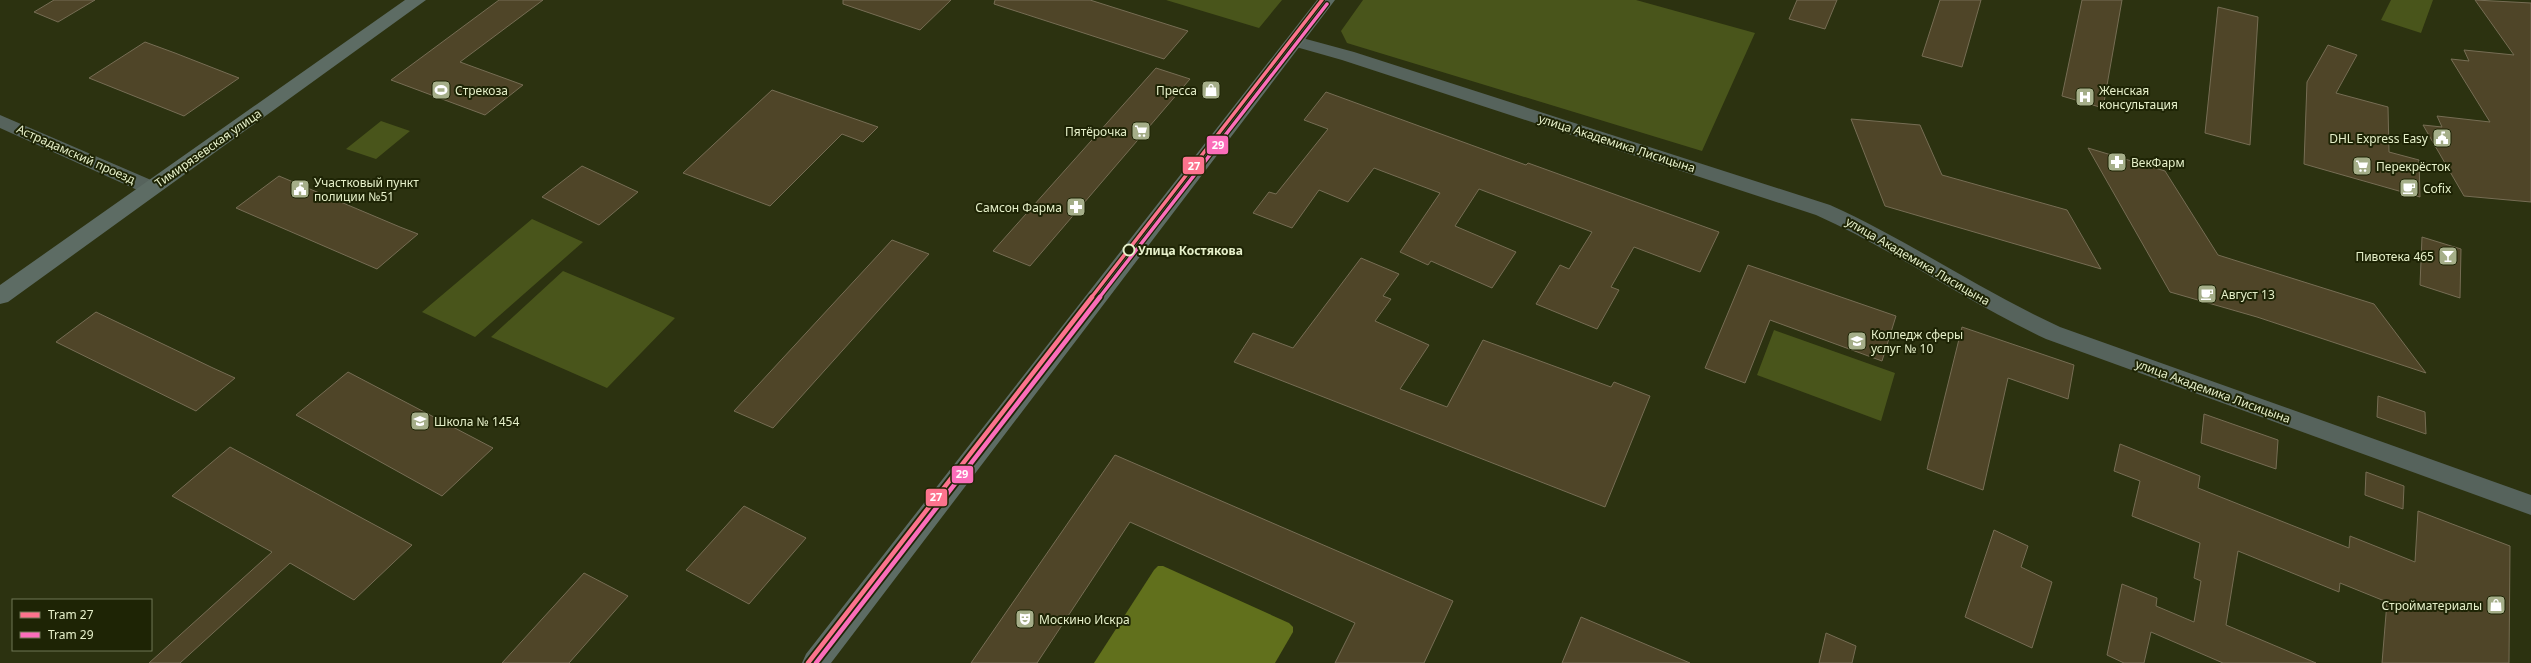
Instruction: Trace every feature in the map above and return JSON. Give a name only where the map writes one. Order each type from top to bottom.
[{"type":"street","name":"Тимирязевская улица","points":[[0,296],[417,0]]},
{"type":"street","points":[[815,663],[1326,0]]},
{"type":"street","name":"улица Академика Лисицына","points":[[1295,42],[1348,56],[1823,210],[1870,231],[1990,302],[2053,333],[2531,505]]},
{"type":"street","name":"Астрадамский проезд","points":[[0,121],[151,188]]},
{"type":"green space","points":[[1166,0],[1282,0],[1259,28]]},
{"type":"green space","points":[[1363,0],[1636,0],[1755,33],[1702,151],[1347,43],[1341,31]]},
{"type":"green space","points":[[2391,0],[2433,0],[2421,33],[2381,20]]},
{"type":"green space","points":[[381,121],[410,131],[376,159],[346,149]]},
{"type":"green space","points":[[532,219],[583,242],[475,337],[422,312]]},
{"type":"green space","points":[[563,271],[675,318],[607,388],[491,337]]},
{"type":"green space","points":[[1774,330],[1895,373],[1881,421],[1757,375]]},
{"type":"green space","points":[[1158,566],[1163,566],[1289,623],[1293,627],[1293,632],[1275,663],[1094,663]]},
{"type":"building","points":[[54,0],[95,0],[58,22],[34,12]]},
{"type":"building","points":[[499,0],[543,0],[460,62],[523,85],[485,115],[391,80]]},
{"type":"building","points":[[843,0],[951,0],[920,30],[843,4]]},
{"type":"building","points":[[995,0],[1090,0],[1188,31],[1164,59],[994,4]]},
{"type":"building","points":[[1797,0],[1837,0],[1825,29],[1789,19]]},
{"type":"building","points":[[1940,0],[1981,0],[1962,67],[1922,56]]},
{"type":"building","points":[[2082,0],[2122,0],[2103,108],[2062,96]]},
{"type":"building","points":[[2475,0],[2531,3],[2531,202],[2464,196],[2423,125],[2442,127],[2437,116],[2490,122],[2451,59],[2469,61],[2464,50],[2514,55]]},
{"type":"building","points":[[2218,7],[2258,17],[2250,145],[2205,133]]},
{"type":"building","points":[[145,42],[239,78],[184,116],[89,78]]},
{"type":"building","points":[[2328,45],[2357,55],[2336,93],[2388,107],[2389,152],[2419,160],[2420,197],[2304,164],[2307,82]]},
{"type":"building","points":[[1156,68],[1190,79],[1030,266],[993,251]]},
{"type":"building","points":[[772,90],[878,127],[863,142],[842,134],[770,206],[683,173]]},
{"type":"building","points":[[1326,92],[1526,165],[1528,163],[1719,232],[1700,272],[1634,247],[1611,287],[1619,290],[1597,329],[1536,304],[1560,265],[1569,269],[1592,232],[1479,189],[1455,226],[1516,252],[1492,288],[1431,261],[1428,265],[1400,252],[1440,193],[1374,168],[1348,202],[1319,190],[1292,228],[1253,213],[1269,192],[1276,194],[1328,129],[1304,120]]},
{"type":"building","points":[[1851,119],[1920,125],[1942,175],[2067,210],[2101,269],[1885,206]]},
{"type":"building","points":[[2088,148],[2165,171],[2218,255],[2374,304],[2426,373],[2257,317],[2170,292]]},
{"type":"building","points":[[582,166],[638,192],[599,225],[542,197]]},
{"type":"building","points":[[279,176],[418,234],[377,269],[236,208]]},
{"type":"building","points":[[2422,237],[2461,249],[2460,298],[2420,285]]},
{"type":"building","points":[[892,240],[929,254],[773,428],[734,411]]},
{"type":"building","points":[[1361,258],[1399,274],[1383,296],[1391,299],[1375,321],[1429,345],[1400,389],[1447,407],[1483,340],[1611,387],[1614,382],[1650,396],[1605,507],[1234,362],[1253,333],[1293,348]]},
{"type":"building","name":"Колледж сферы услуг № 10","points":[[1748,265],[1896,316],[1882,361],[1770,320],[1745,383],[1705,368]]},
{"type":"building","points":[[96,312],[235,378],[196,411],[56,342]]},
{"type":"building","points":[[1962,327],[2074,365],[2068,399],[2008,378],[1983,490],[1927,469]]},
{"type":"building","points":[[348,372],[493,448],[442,496],[296,415]]},
{"type":"building","points":[[2378,396],[2425,412],[2426,434],[2377,417]]},
{"type":"building","points":[[2204,414],[2278,440],[2276,469],[2201,443]]},
{"type":"building","points":[[2120,444],[2200,476],[2198,488],[2349,548],[2350,536],[2415,562],[2418,511],[2510,546],[2509,663],[2382,663],[2387,602],[2340,583],[2339,592],[2238,551],[2226,625],[2316,663],[2223,663],[2151,632],[2144,663],[2124,663],[2107,655],[2122,584],[2157,598],[2156,606],[2194,622],[2201,581],[2194,578],[2200,543],[2132,516],[2140,481],[2114,471]]},
{"type":"building","points":[[230,447],[412,545],[354,600],[290,563],[180,663],[149,663],[272,552],[172,496]]},
{"type":"building","points":[[1115,455],[1453,601],[1424,663],[1335,663],[1355,623],[1130,522],[1037,663],[971,663]]},
{"type":"building","points":[[2366,472],[2404,486],[2403,509],[2365,495]]},
{"type":"building","points":[[744,506],[806,538],[749,604],[686,570]]},
{"type":"building","points":[[1994,530],[2028,546],[2021,567],[2052,582],[2032,648],[1965,617]]},
{"type":"building","points":[[584,573],[628,596],[569,663],[502,663]]},
{"type":"building","points":[[1581,617],[1690,663],[1562,663]]},
{"type":"building","points":[[1826,633],[1856,646],[1852,663],[1819,663]]},
{"type":"tram line","name":"27","points":[[808,663],[1322,0]]},
{"type":"tram line","name":"29","points":[[816,663],[1327,4]]},
{"type":"place","name":"Стрекоза","points":[[441,90]]},
{"type":"place","name":"Пресса","points":[[1211,90]]},
{"type":"place","name":"Женская консультация","points":[[2085,97]]},
{"type":"place","name":"Пятёрочка","points":[[1141,131]]},
{"type":"place","name":"DHL Express Easy","points":[[2442,138]]},
{"type":"place","name":"ВекФарм","points":[[2117,162]]},
{"type":"place","name":"Перекрёсток","points":[[2362,166]]},
{"type":"place","name":"Cofix","points":[[2409,188]]},
{"type":"place","name":"Участковый пункт полиции №51","points":[[300,189]]},
{"type":"place","name":"Самсон Фарма","points":[[1076,207]]},
{"type":"place","name":"Улица Костякова","points":[[1129,250]]},
{"type":"place","name":"Пивотека 465","points":[[2448,256]]},
{"type":"place","name":"Август 13","points":[[2207,294]]},
{"type":"place","name":"Колледж сферы услуг № 10","points":[[1857,341]]},
{"type":"place","name":"Школа № 1454","points":[[420,421]]},
{"type":"place","name":"Стройматериалы","points":[[2496,605]]},
{"type":"place","name":"Москино Искра","points":[[1025,619]]}]
